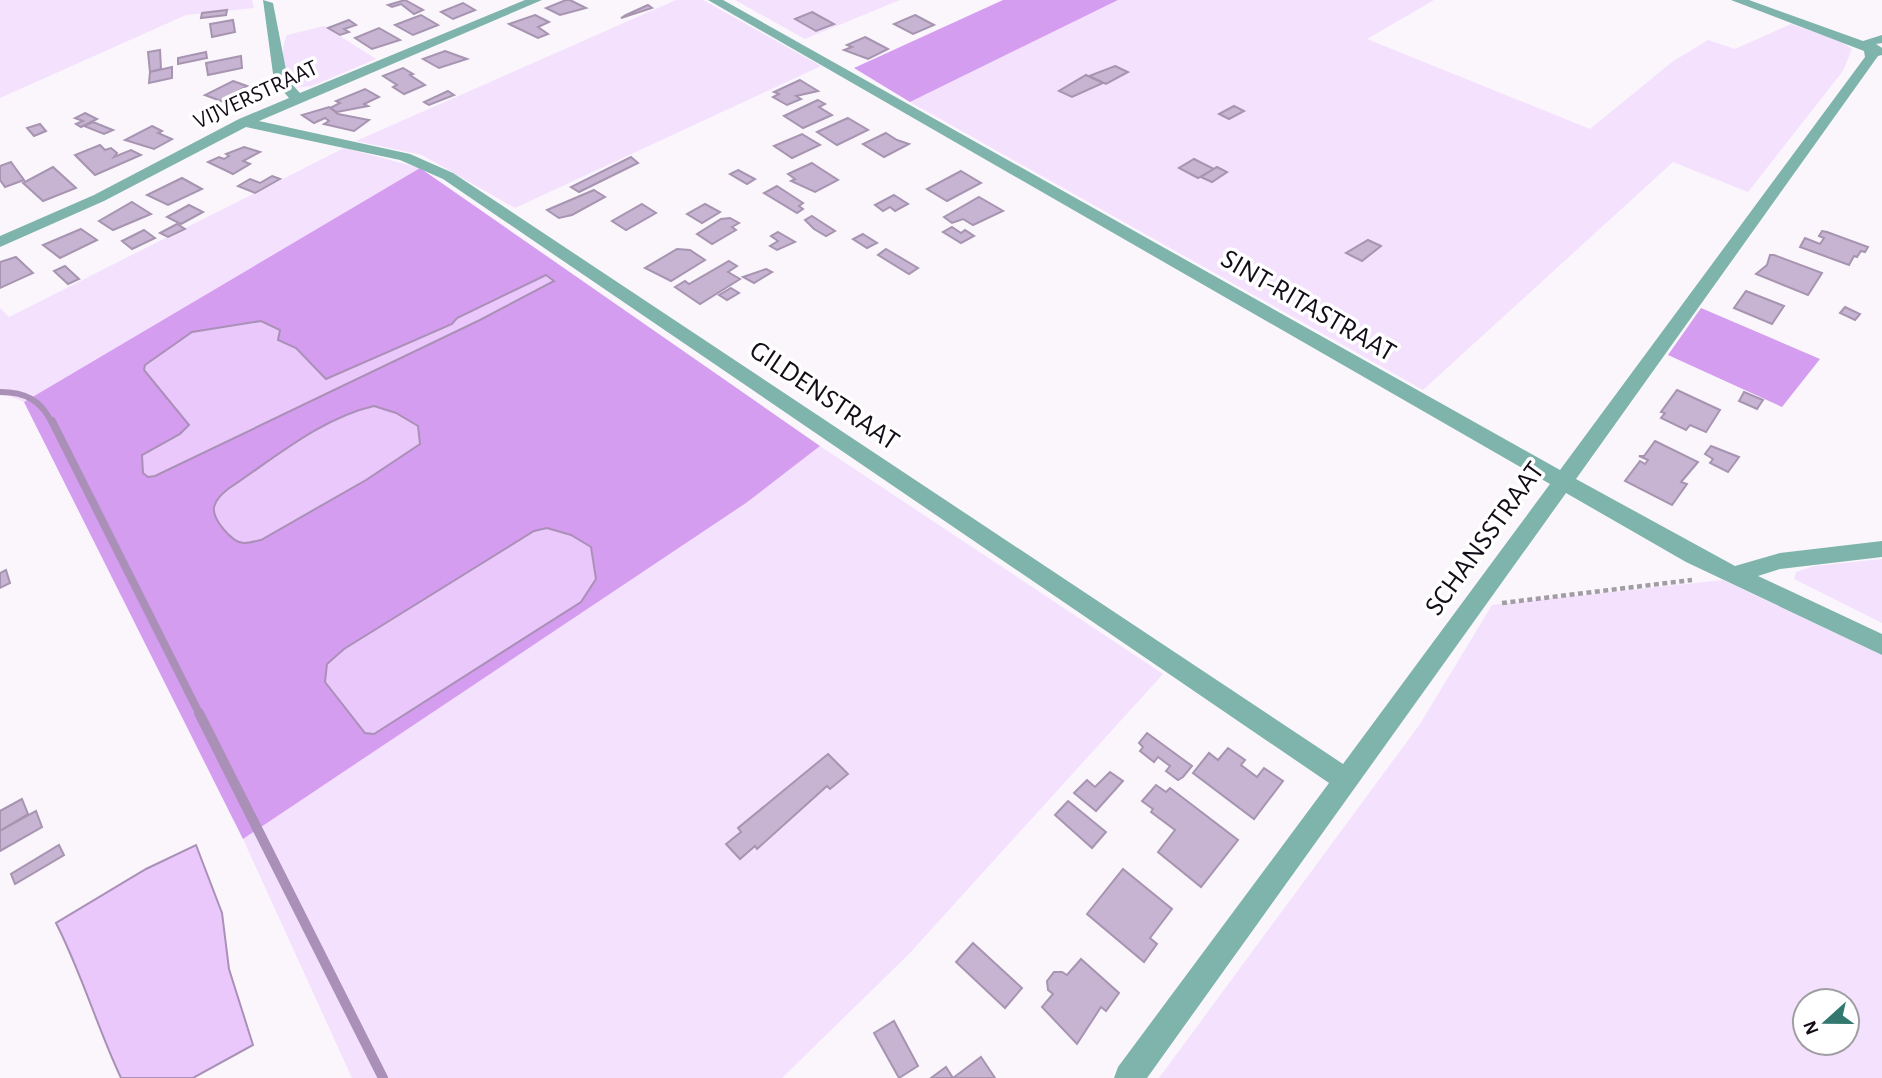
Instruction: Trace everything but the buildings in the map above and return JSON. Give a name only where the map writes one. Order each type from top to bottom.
[{"type":"street","name":"VIJVERSTRAAT","points":[[0,242],[99,198],[244,122],[297,98],[536,0]]},
{"type":"street","name":"SINT-RITASTRAAT","points":[[714,0],[1695,556],[1882,645]]},
{"type":"street","points":[[1737,0],[1878,47]]},
{"type":"street","points":[[267,3],[281,80],[284,87],[297,98]]},
{"type":"street","name":"SCHANSSTRAAT","points":[[1129,1078],[1878,47]]},
{"type":"street","name":"GILDENSTRAAT","points":[[244,122],[405,157],[448,176],[1345,779]]},
{"type":"street","points":[[1734,575],[1780,561],[1882,549]]},
{"type":"path","points":[[1470,607],[1695,580]]},
{"type":"shaded area","points":[[0,0],[252,0],[254,8],[186,15],[0,98]]},
{"type":"shaded area","points":[[676,0],[703,0],[821,66],[515,208],[422,155],[356,141]]},
{"type":"shaded area","points":[[735,0],[900,0],[805,39]]},
{"type":"shaded area","points":[[1003,0],[1118,0],[910,102],[854,68]]},
{"type":"shaded area","points":[[1118,0],[1434,0],[1367,39],[1590,129],[1672,62],[1708,40],[1735,49],[1791,24],[1840,41],[1852,49],[1843,71],[1748,192],[1673,162],[1423,390],[910,102]]},
{"type":"shaded area","points":[[324,26],[376,59],[312,86],[295,88],[284,63],[283,48],[287,35]]},
{"type":"shaded area","points":[[344,148],[420,168],[24,402],[0,392],[0,308],[9,317]]},
{"type":"shaded area","points":[[420,168],[820,446],[746,503],[243,839],[24,402]]},
{"type":"shaded area","points":[[546,275],[554,281],[480,320],[155,476],[148,477],[143,473],[142,455],[180,434],[189,425],[144,370],[145,365],[192,332],[261,321],[280,330],[278,340],[296,348],[326,379],[452,324],[457,318]]},
{"type":"shaded area","points":[[1701,308],[1820,359],[1782,407],[1668,355]]},
{"type":"shaded area","points":[[374,406],[396,413],[418,426],[420,444],[366,480],[261,540],[239,542],[224,530],[216,518],[214,507],[228,489],[316,430],[354,412]]},
{"type":"shaded area","points":[[820,446],[1163,674],[909,954],[782,1078],[352,1078],[243,839],[746,503]]},
{"type":"shaded area","points":[[547,528],[571,535],[591,547],[596,579],[581,602],[374,734],[365,733],[325,682],[327,664],[344,649],[534,531]]},
{"type":"shaded area","points":[[1882,559],[1882,623],[1794,579],[1796,572],[1814,566]]},
{"type":"shaded area","points":[[1723,580],[1882,655],[1882,1078],[1159,1078],[1420,724],[1492,605]]},
{"type":"shaded area","points":[[196,845],[222,913],[229,969],[253,1045],[193,1078],[121,1078],[56,923],[146,869]]},
{"type":"waterway","points":[[0,392],[31,399],[43,408],[52,423]]},
{"type":"waterway","points":[[52,421],[200,715]]},
{"type":"waterway","points":[[199,713],[383,1078]]}]
